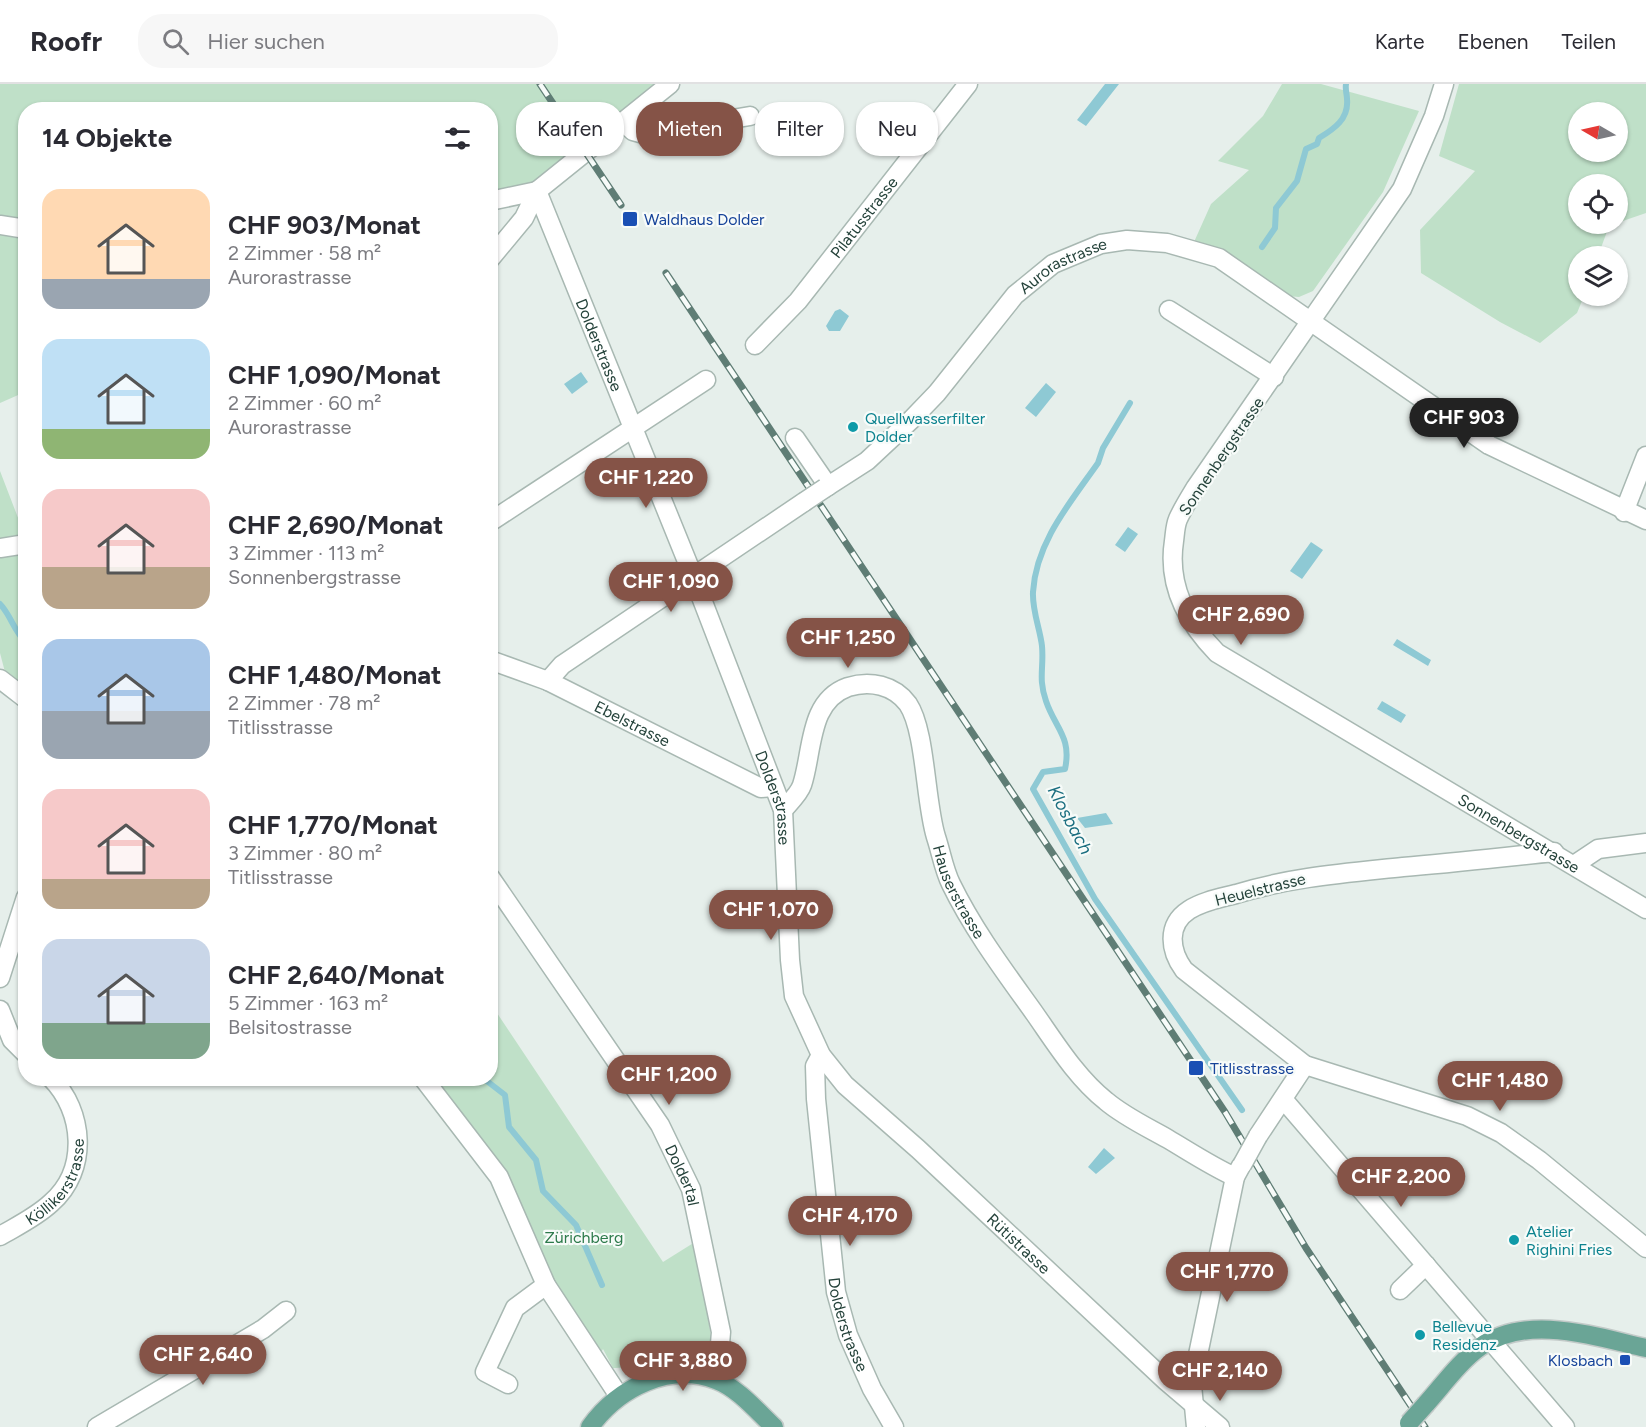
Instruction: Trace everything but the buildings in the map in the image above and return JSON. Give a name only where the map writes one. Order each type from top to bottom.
[{"type":"main road","points":[[1407,1425],[1480,1347],[1491,1341],[1534,1330],[1575,1333],[1646,1348]]},
{"type":"main road","points":[[590,1427],[601,1412],[619,1396],[656,1378],[693,1374],[717,1380],[743,1397],[774,1427]]},
{"type":"street","points":[[624,121],[670,84]]},
{"type":"street","name":"Pilatusstrasse","points":[[755,345],[798,301],[968,84]]},
{"type":"street","name":"Sonnenbergstrasse","points":[[1444,84],[1434,116],[1402,189],[1313,321],[1196,487],[1177,521],[1172,555],[1174,585],[1185,612],[1198,634],[1217,653],[1554,852],[1646,909]]},
{"type":"street","points":[[624,123],[633,130],[644,134],[750,116]]},
{"type":"street","points":[[498,249],[524,218],[537,191],[581,156]]},
{"type":"street","points":[[498,199],[537,191]]},
{"type":"street","name":"Dolderstrasse","points":[[537,191],[693,576],[783,810],[790,960],[795,996],[821,1055],[815,1066],[816,1099],[836,1292],[848,1335],[872,1389],[894,1427]]},
{"type":"street","points":[[524,218],[550,219]]},
{"type":"street","points":[[0,225],[18,228]]},
{"type":"street","name":"Aurorastrasse","points":[[548,681],[562,665],[867,461],[937,393],[1015,295],[1053,264],[1101,244],[1146,240],[1202,251],[1219,258],[1489,444],[1624,512],[1646,520]]},
{"type":"street","points":[[1169,310],[1274,377]]},
{"type":"street","points":[[498,517],[705,380]]},
{"type":"street","points":[[795,438],[827,487]]},
{"type":"street","points":[[1624,512],[1646,456]]},
{"type":"street","points":[[0,548],[18,545]]},
{"type":"street","name":"Ebelstrasse","points":[[498,663],[548,681],[761,788],[773,787]]},
{"type":"street","points":[[0,679],[18,693]]},
{"type":"street","name":"Hauserstrasse","points":[[783,810],[801,787],[817,720],[823,705],[834,693],[865,684],[880,685],[895,690],[909,705],[916,724],[932,824],[950,882],[979,935],[1061,1052],[1100,1095],[1137,1122],[1239,1171]]},
{"type":"street","points":[[1574,865],[1598,849],[1646,843]]},
{"type":"street","name":"Heuelstrasse","points":[[1305,1065],[1184,970],[1174,956],[1172,941],[1176,926],[1188,911],[1201,904],[1268,884],[1318,876],[1554,852]]},
{"type":"street","name":"Doldertal","points":[[498,889],[660,1125],[691,1190],[720,1332],[717,1380]]},
{"type":"street","points":[[0,978],[18,922]]},
{"type":"street","points":[[0,1010],[12,1040],[18,1046]]},
{"type":"street","name":"Rütistrasse","points":[[821,1055],[845,1085],[927,1157],[1166,1381],[1220,1427]]},
{"type":"street","points":[[1196,1427],[1193,1402],[1194,1374],[1239,1171],[1258,1136],[1305,1065],[1449,1110],[1501,1134],[1539,1160],[1646,1248]]},
{"type":"street","name":"Köllikerstrasse","points":[[0,1236],[53,1202],[68,1183],[76,1161],[78,1138],[75,1115],[64,1091],[59,1086]]},
{"type":"street","points":[[429,1086],[499,1177],[546,1285],[619,1396]]},
{"type":"street","points":[[1283,1099],[1565,1427]]},
{"type":"street","points":[[1400,1290],[1426,1265]]},
{"type":"street","points":[[508,1384],[485,1372],[515,1308],[546,1285]]},
{"type":"street","points":[[97,1427],[263,1329],[286,1311]]},
{"type":"green space","points":[[0,84],[667,84],[644,102],[636,102],[636,108],[624,117],[624,102],[516,102],[516,156],[574,156],[536,185],[498,192],[498,102],[18,102],[18,395],[0,403]]},
{"type":"green space","points":[[1282,84],[1321,84],[1419,111],[1383,192],[1313,291],[1299,297],[1287,296],[1194,242],[1211,204],[1249,170],[1218,161],[1263,116]]},
{"type":"green space","points":[[1459,84],[1646,84],[1646,213],[1628,219],[1628,174],[1568,174],[1568,234],[1606,234],[1602,246],[1568,246],[1568,306],[1580,306],[1577,313],[1540,343],[1500,322],[1421,273],[1420,230],[1475,171],[1439,156]]},
{"type":"green space","points":[[0,471],[18,518],[18,681],[5,672],[0,653]]},
{"type":"green space","name":"Zürichberg","points":[[498,1014],[663,1262],[695,1242],[712,1342],[697,1350],[653,1355],[626,1366],[613,1368],[603,1349],[599,1356],[548,1277],[499,1177],[431,1086],[498,1086]]},
{"type":"water","points":[[1105,84],[1119,84],[1086,126],[1077,120]]},
{"type":"water","points":[[840,309],[849,316],[840,331],[829,331],[826,326],[835,311]]},
{"type":"water","points":[[581,372],[588,382],[572,394],[564,384]]},
{"type":"water","points":[[1046,383],[1056,392],[1036,417],[1025,408]]},
{"type":"water","points":[[1128,527],[1138,534],[1125,552],[1115,545]]},
{"type":"water","points":[[1311,542],[1323,550],[1302,579],[1290,571]]},
{"type":"water","points":[[1397,639],[1431,660],[1428,666],[1393,645]]},
{"type":"water","points":[[1382,701],[1406,715],[1401,723],[1377,709]]},
{"type":"water","points":[[1106,813],[1113,824],[1085,828],[1077,818]]},
{"type":"water","points":[[1104,1148],[1115,1158],[1096,1174],[1088,1167]]},
{"type":"waterway","name":"Klosbach","points":[[1262,247],[1275,228],[1276,208],[1297,181],[1306,149],[1317,144],[1319,138],[1343,118],[1347,106],[1346,84]]},
{"type":"waterway","name":"Klosbach","points":[[1130,403],[1103,448],[1098,463],[1056,524],[1040,556],[1033,599],[1042,646],[1042,686],[1046,701],[1062,733],[1067,758],[1065,769],[1043,772],[1033,789],[1095,899],[1242,1110]]},
{"type":"waterway","points":[[0,604],[18,633]]},
{"type":"waterway","points":[[493,1086],[505,1095],[509,1127],[536,1160],[543,1191],[576,1225],[602,1285]]},
{"type":"railway","points":[[540,84],[621,205]]},
{"type":"railway","points":[[666,273],[1225,1112],[1306,1248],[1425,1427]]},
{"type":"place","name":"Waldhaus Dolder","points":[[630,219]]},
{"type":"place","name":"Quellwasserfilter Dolder","points":[[853,427]]},
{"type":"place","name":"Titlisstrasse","points":[[1196,1068]]},
{"type":"place","name":"Atelier Righini Fries","points":[[1514,1240]]},
{"type":"place","name":"Bellevue Residenz","points":[[1420,1335]]},
{"type":"place","name":"Klosbach","points":[[1625,1360]]}]
